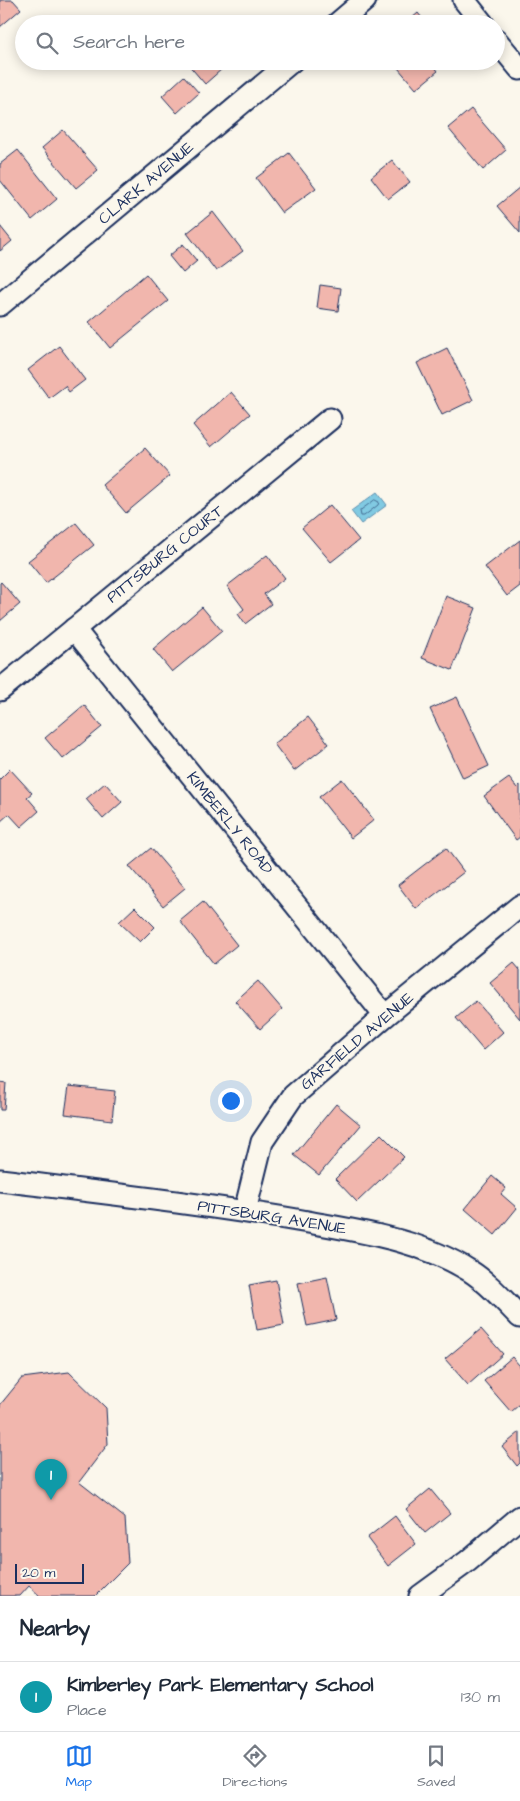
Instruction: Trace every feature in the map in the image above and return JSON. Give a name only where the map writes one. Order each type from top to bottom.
[{"type":"street","points":[[348,15],[365,0]]},
{"type":"street","points":[[464,0],[476,15]]},
{"type":"street","points":[[505,51],[520,69]]},
{"type":"street","name":"CLARK AVENUE","points":[[0,304],[281,70]]},
{"type":"street","name":"PITTSBURG COURT","points":[[0,690],[330,419]]},
{"type":"street","name":"KIMBERLY ROAD","points":[[74,629],[385,1016]]},
{"type":"street","name":"GARFIELD AVENUE","points":[[244,1211],[262,1142],[292,1096],[385,1016],[520,906]]},
{"type":"street","name":"PITTSBURG AVENUE","points":[[0,1180],[244,1211],[383,1236],[442,1256],[470,1271],[487,1283],[520,1317]]},
{"type":"street","points":[[420,1596],[468,1561],[520,1517]]},
{"type":"water","points":[[377,492],[387,505],[361,524],[351,511]]},
{"type":"building","points":[[0,0],[13,0],[21,9],[0,27]]},
{"type":"building","points":[[193,70],[221,70],[205,84]]},
{"type":"building","points":[[400,70],[437,70],[438,71],[416,89]]},
{"type":"building","points":[[184,76],[199,93],[177,113],[162,96]]},
{"type":"building","points":[[471,109],[506,150],[483,170],[448,128]]},
{"type":"building","points":[[63,130],[98,170],[76,188],[42,148]]},
{"type":"building","points":[[18,150],[57,199],[32,220],[0,180],[0,164]]},
{"type":"building","points":[[289,153],[316,188],[282,213],[256,178]]},
{"type":"building","points":[[392,160],[410,182],[388,199],[371,177]]},
{"type":"building","points":[[520,187],[520,233],[497,206]]},
{"type":"building","points":[[213,212],[243,251],[216,271],[187,233]]},
{"type":"building","points":[[0,226],[12,241],[0,251]]},
{"type":"building","points":[[183,244],[197,261],[183,273],[169,256]]},
{"type":"building","points":[[146,274],[168,301],[110,348],[89,322]]},
{"type":"building","points":[[320,285],[341,288],[338,311],[317,308]]},
{"type":"building","points":[[59,346],[85,380],[69,392],[65,386],[49,398],[28,370]]},
{"type":"building","points":[[447,348],[473,400],[442,415],[417,363]]},
{"type":"building","points":[[231,392],[250,414],[211,447],[193,425]]},
{"type":"building","points":[[145,448],[170,476],[126,513],[102,485]]},
{"type":"building","points":[[330,505],[359,540],[331,562],[302,528]]},
{"type":"building","points":[[76,523],[94,545],[46,583],[28,561]]},
{"type":"building","points":[[520,540],[520,586],[507,596],[485,567]]},
{"type":"building","points":[[267,555],[285,578],[264,594],[271,604],[245,624],[238,614],[244,609],[227,586]]},
{"type":"building","points":[[0,583],[20,604],[0,621]]},
{"type":"building","points":[[446,596],[476,608],[452,670],[422,658]]},
{"type":"building","points":[[202,607],[222,631],[172,672],[153,649]]},
{"type":"building","points":[[457,697],[489,766],[463,778],[430,709]]},
{"type":"building","points":[[84,705],[102,727],[63,759],[45,738]]},
{"type":"building","points":[[308,717],[329,744],[294,771],[274,744]]},
{"type":"building","points":[[10,769],[32,793],[27,797],[39,811],[21,827],[9,814],[0,822],[0,779]]},
{"type":"building","points":[[509,778],[517,788],[520,785],[520,837],[516,840],[484,796]]},
{"type":"building","points":[[342,779],[374,820],[351,838],[319,797]]},
{"type":"building","points":[[105,783],[122,802],[103,819],[86,799]]},
{"type":"building","points":[[151,848],[185,888],[163,906],[129,866]]},
{"type":"building","points":[[446,848],[464,872],[416,909],[398,885]]},
{"type":"building","points":[[203,902],[237,945],[214,964],[180,921]]},
{"type":"building","points":[[135,907],[155,927],[140,942],[119,922]]},
{"type":"building","points":[[514,963],[520,970],[520,1019],[490,983]]},
{"type":"building","points":[[258,981],[282,1009],[260,1029],[235,1001]]},
{"type":"building","points":[[476,1001],[503,1032],[483,1050],[456,1018]]},
{"type":"building","points":[[0,1082],[6,1083],[4,1110],[0,1110]]},
{"type":"building","points":[[69,1086],[115,1091],[112,1120],[65,1114]]},
{"type":"building","points":[[336,1104],[361,1125],[319,1175],[294,1155]]},
{"type":"building","points":[[381,1134],[404,1157],[357,1202],[335,1179]]},
{"type":"building","points":[[492,1176],[506,1188],[501,1194],[517,1208],[495,1235],[465,1209]]},
{"type":"building","points":[[327,1277],[336,1320],[307,1326],[298,1283]]},
{"type":"building","points":[[276,1280],[284,1325],[257,1330],[249,1285]]},
{"type":"building","points":[[481,1329],[503,1354],[468,1385],[445,1359]]},
{"type":"building","points":[[512,1357],[520,1366],[520,1404],[511,1412],[484,1381]]},
{"type":"building","points":[[69,1372],[106,1408],[108,1444],[79,1482],[125,1518],[128,1563],[95,1596],[40,1596],[29,1586],[20,1596],[0,1596],[0,1405],[22,1378]]},
{"type":"building","points":[[520,1432],[520,1463],[517,1466],[502,1447]]},
{"type":"building","points":[[430,1489],[450,1513],[425,1533],[406,1509]]},
{"type":"building","points":[[395,1516],[416,1544],[388,1566],[367,1538]]},
{"type":"place","name":"Kimberley Park Elementary School","points":[[51,1500]]}]
